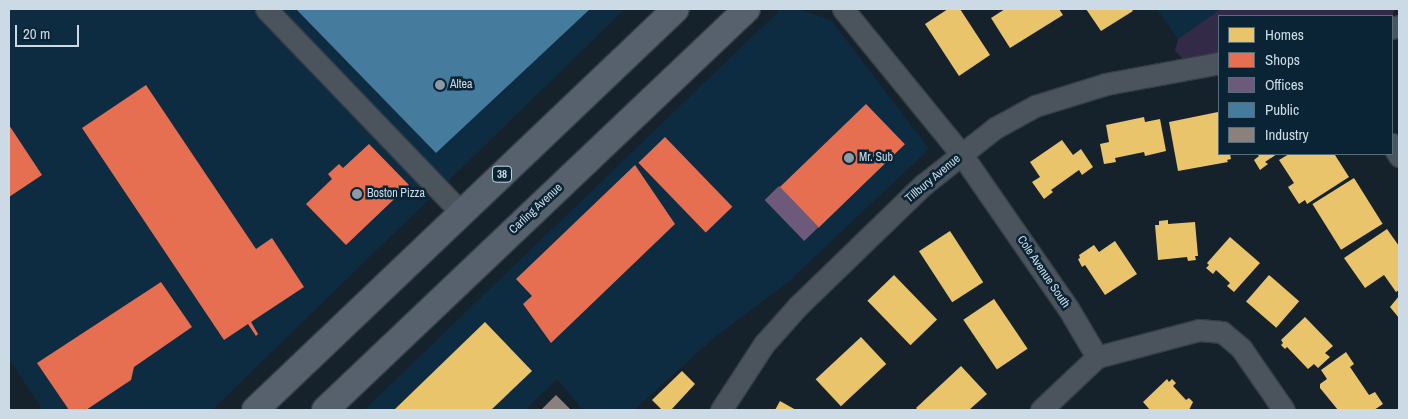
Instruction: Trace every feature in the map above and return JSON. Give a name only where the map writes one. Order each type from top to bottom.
[{"type":"main road","name":"38","points":[[254,410],[676,9]]},
{"type":"main road","name":"Carling Avenue","points":[[325,410],[747,9]]},
{"type":"street","points":[[266,9],[461,212]]},
{"type":"street","name":"Cole Avenue South","points":[[843,9],[962,155],[1068,308],[1097,357]]},
{"type":"street","name":"Tillbury Avenue","points":[[721,410],[764,344],[798,306],[923,185],[995,128],[1035,106],[1106,84],[1218,63]]},
{"type":"street","points":[[1041,410],[1097,357],[1199,330],[1222,332],[1241,348],[1284,410]]},
{"type":"shaded area","points":[[9,9],[625,9],[212,410],[43,410],[9,359]]},
{"type":"shaded area","points":[[781,9],[798,9],[831,20],[929,149],[789,281],[715,337],[634,410],[583,410],[557,379],[525,410],[364,410]]},
{"type":"shaded area","points":[[1157,9],[1221,9],[1178,39]]},
{"type":"shaded area","points":[[1221,9],[1395,9],[1393,15],[1218,15],[1218,63],[1191,67],[1175,51],[1178,39]]},
{"type":"building: Homes","points":[[948,9],[960,9],[990,55],[959,76],[925,24]]},
{"type":"building: Homes","points":[[1005,9],[1059,9],[1063,15],[1010,48],[991,18]]},
{"type":"building: Homes","points":[[1086,9],[1131,9],[1133,11],[1101,31]]},
{"type":"building: Homes","points":[[1218,112],[1218,155],[1230,155],[1231,159],[1227,160],[1228,162],[1178,171],[1169,122]]},
{"type":"building: Homes","points":[[1144,117],[1145,122],[1160,119],[1166,151],[1145,156],[1144,152],[1115,158],[1116,162],[1104,164],[1100,144],[1109,142],[1106,125]]},
{"type":"building: Homes","points":[[1062,140],[1073,155],[1081,149],[1093,167],[1082,175],[1079,170],[1051,190],[1053,192],[1044,199],[1032,182],[1040,177],[1030,162]]},
{"type":"building: Homes","points":[[1276,155],[1265,162],[1268,164],[1260,170],[1254,160],[1259,156]]},
{"type":"building: Homes","points":[[1287,155],[1335,155],[1349,177],[1307,204],[1305,200],[1299,204],[1288,187],[1294,183],[1279,160]]},
{"type":"building: Homes","points":[[1354,178],[1383,224],[1341,250],[1312,204]]},
{"type":"building: Homes","points":[[1168,220],[1168,224],[1195,222],[1198,256],[1195,256],[1196,260],[1188,261],[1187,257],[1158,260],[1155,225],[1159,225],[1159,221]]},
{"type":"building: Homes","points":[[1387,229],[1399,246],[1399,290],[1396,292],[1384,275],[1365,288],[1344,258]]},
{"type":"building: Homes","points":[[950,231],[983,282],[952,302],[919,251]]},
{"type":"building: Homes","points":[[1230,237],[1260,263],[1234,292],[1227,286],[1230,283],[1216,270],[1213,274],[1206,268],[1209,265],[1207,263]]},
{"type":"building: Homes","points":[[1115,241],[1137,274],[1105,295],[1085,265],[1082,267],[1078,259],[1080,258],[1079,255],[1094,245],[1099,252]]},
{"type":"building: Homes","points":[[894,275],[937,320],[910,345],[867,301]]},
{"type":"building: Homes","points":[[1269,275],[1299,301],[1276,328],[1246,301]]},
{"type":"building: Homes","points":[[1399,296],[1399,318],[1390,307]]},
{"type":"building: Homes","points":[[994,299],[1028,349],[997,369],[963,320]]},
{"type":"building: Homes","points":[[1305,317],[1333,346],[1325,353],[1330,357],[1318,368],[1314,364],[1308,369],[1287,347],[1285,349],[1281,345],[1283,343],[1281,340]]},
{"type":"building: Homes","points":[[485,322],[532,371],[491,410],[394,410]]},
{"type":"building: Homes","points":[[861,337],[886,364],[841,406],[816,379]]},
{"type":"building: Homes","points":[[1346,352],[1354,364],[1350,367],[1369,395],[1375,392],[1383,404],[1374,410],[1338,410],[1320,388],[1320,384],[1327,379],[1321,370]]},
{"type":"building: Homes","points":[[961,366],[987,394],[969,410],[918,410],[916,408]]},
{"type":"building: Homes","points":[[682,371],[695,384],[671,410],[662,410],[652,400]]},
{"type":"building: Homes","points":[[1167,379],[1169,382],[1172,379],[1176,383],[1173,386],[1186,400],[1189,398],[1193,402],[1189,410],[1150,410],[1143,402]]},
{"type":"building: Homes","points":[[780,401],[796,410],[775,410]]},
{"type":"building: Shops","points":[[146,85],[256,249],[272,238],[304,287],[251,322],[258,334],[256,336],[248,324],[224,340],[82,128]]},
{"type":"building: Shops","points":[[866,104],[905,144],[819,228],[780,187]]},
{"type":"building: Shops","points":[[9,125],[42,175],[9,197]]},
{"type":"building: Shops","points":[[665,137],[732,207],[706,232],[638,163]]},
{"type":"building: Shops","name":"Boston Pizza","points":[[369,144],[409,185],[346,245],[306,204],[332,179],[328,174],[339,164],[343,168]]},
{"type":"building: Shops","points":[[635,165],[675,224],[551,343],[523,304],[532,296],[516,279]]},
{"type":"building: Shops","points":[[161,282],[192,327],[134,367],[131,380],[86,410],[69,410],[37,363]]},
{"type":"building: Offices","points":[[779,186],[819,227],[804,241],[765,200]]},
{"type":"building: Public","name":"Altea","points":[[296,9],[590,9],[436,153]]},
{"type":"building: Industry","points":[[556,395],[571,410],[541,410]]},
{"type":"place","name":"Altea","points":[[440,85]]},
{"type":"place","name":"Mr. Sub","points":[[849,158]]},
{"type":"place","name":"Boston Pizza","points":[[357,194]]}]
